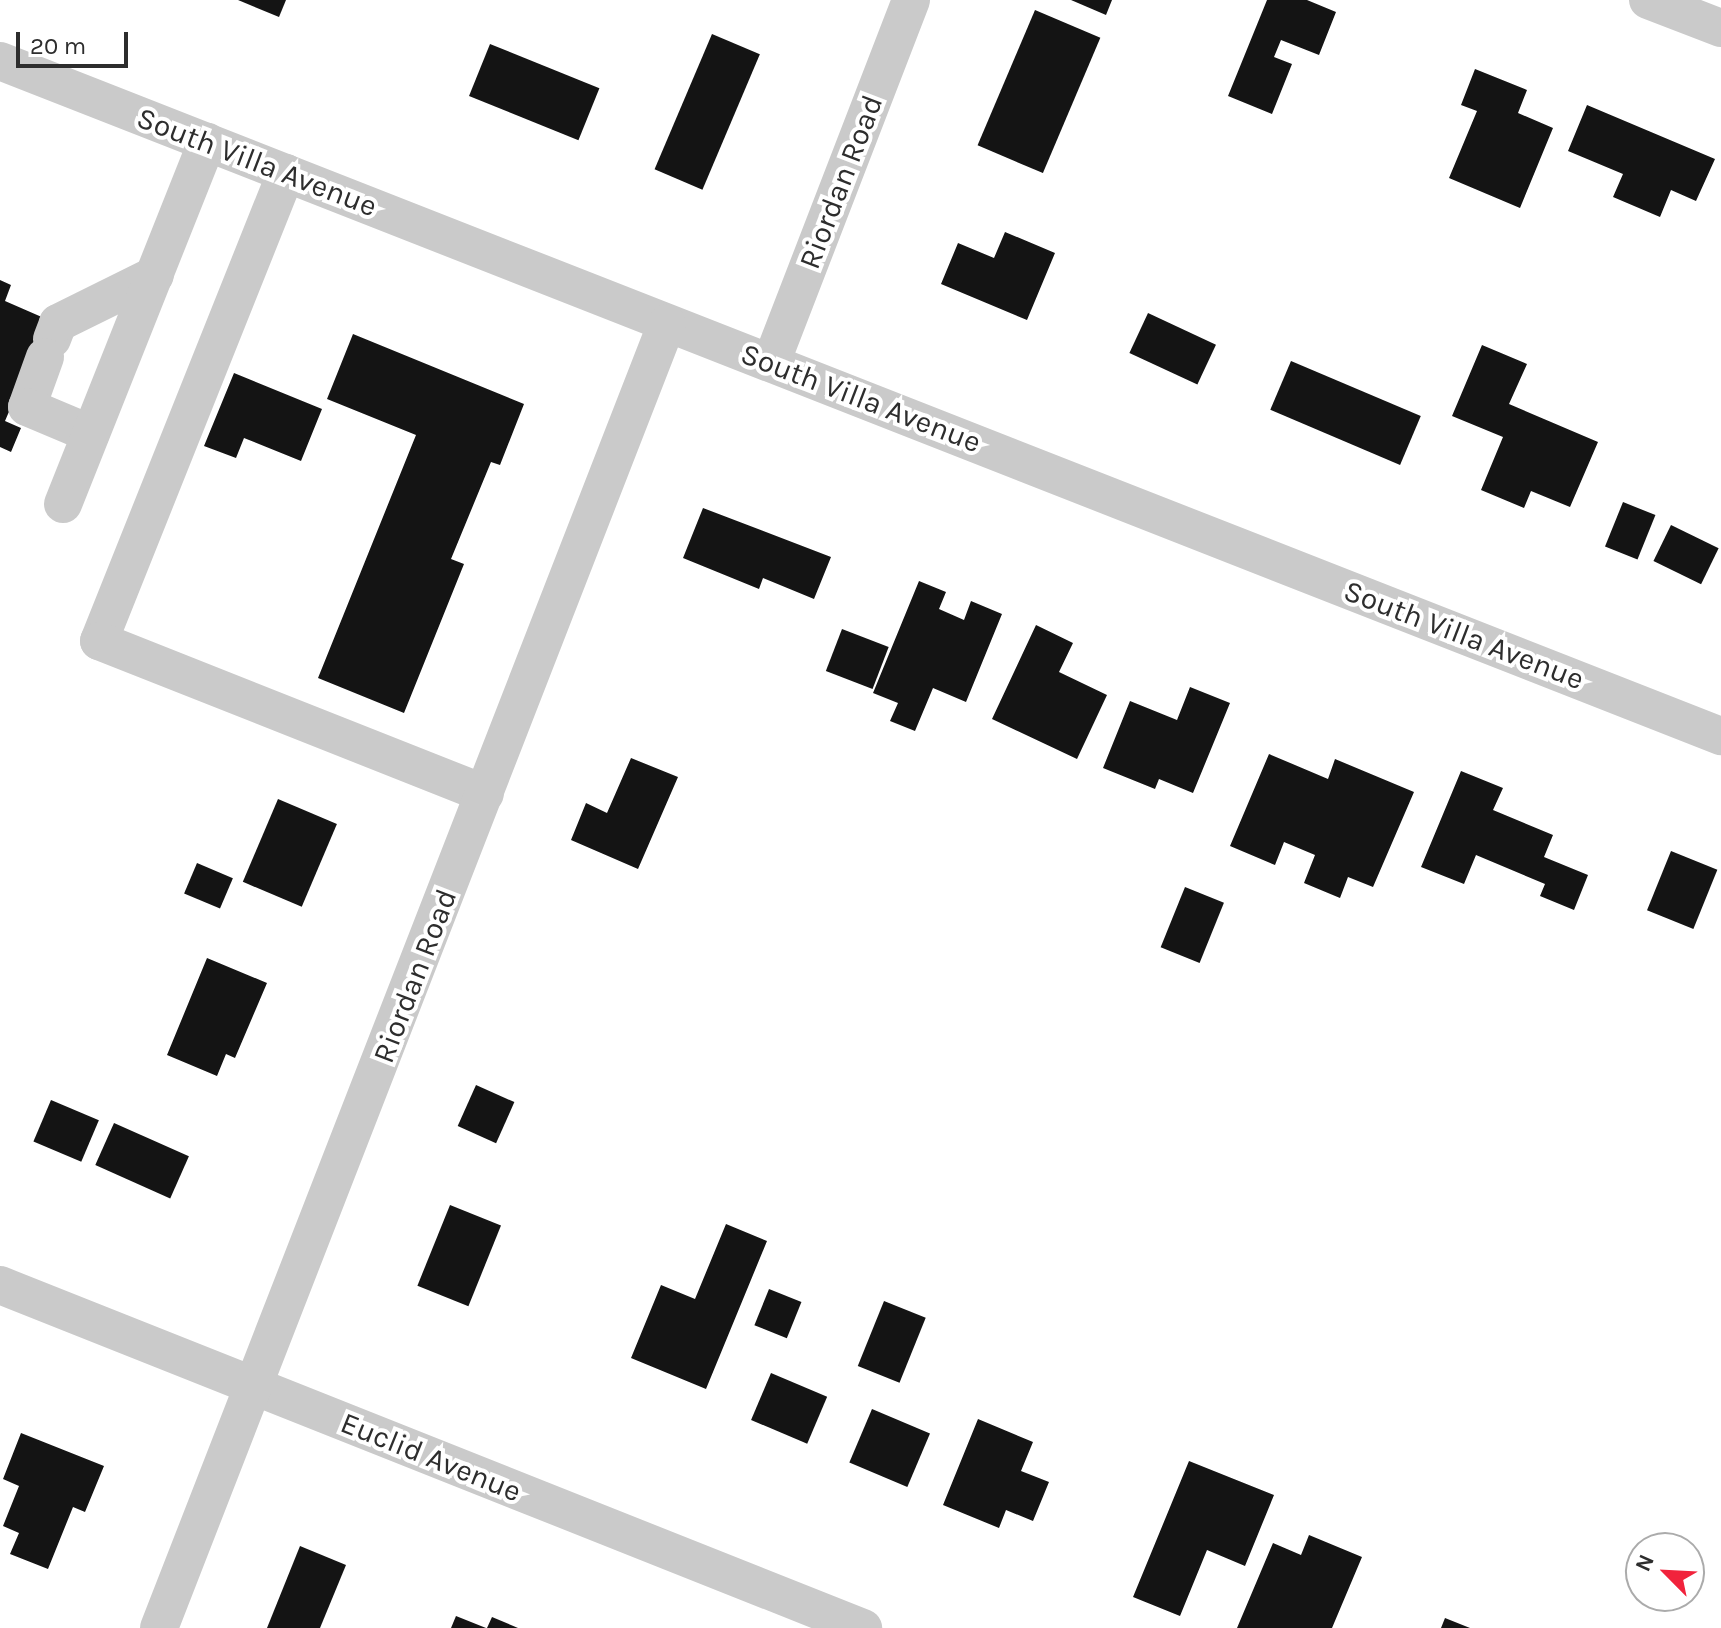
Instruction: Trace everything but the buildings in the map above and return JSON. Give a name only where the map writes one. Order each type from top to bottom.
[{"type":"street","name":"Riordan Road","points":[[771,363],[911,0]]},
{"type":"street","points":[[1648,0],[1721,28]]},
{"type":"street","name":"South Villa Avenue","points":[[0,61],[1721,736]]},
{"type":"street","points":[[63,504],[207,142]]},
{"type":"street","points":[[286,173],[99,641],[485,794]]},
{"type":"street","points":[[91,434],[27,407],[58,323],[155,275]]},
{"type":"street","name":"Riordan Road","points":[[159,1628],[667,323]]},
{"type":"street","name":"Euclid Avenue","points":[[0,1285],[863,1628]]}]
